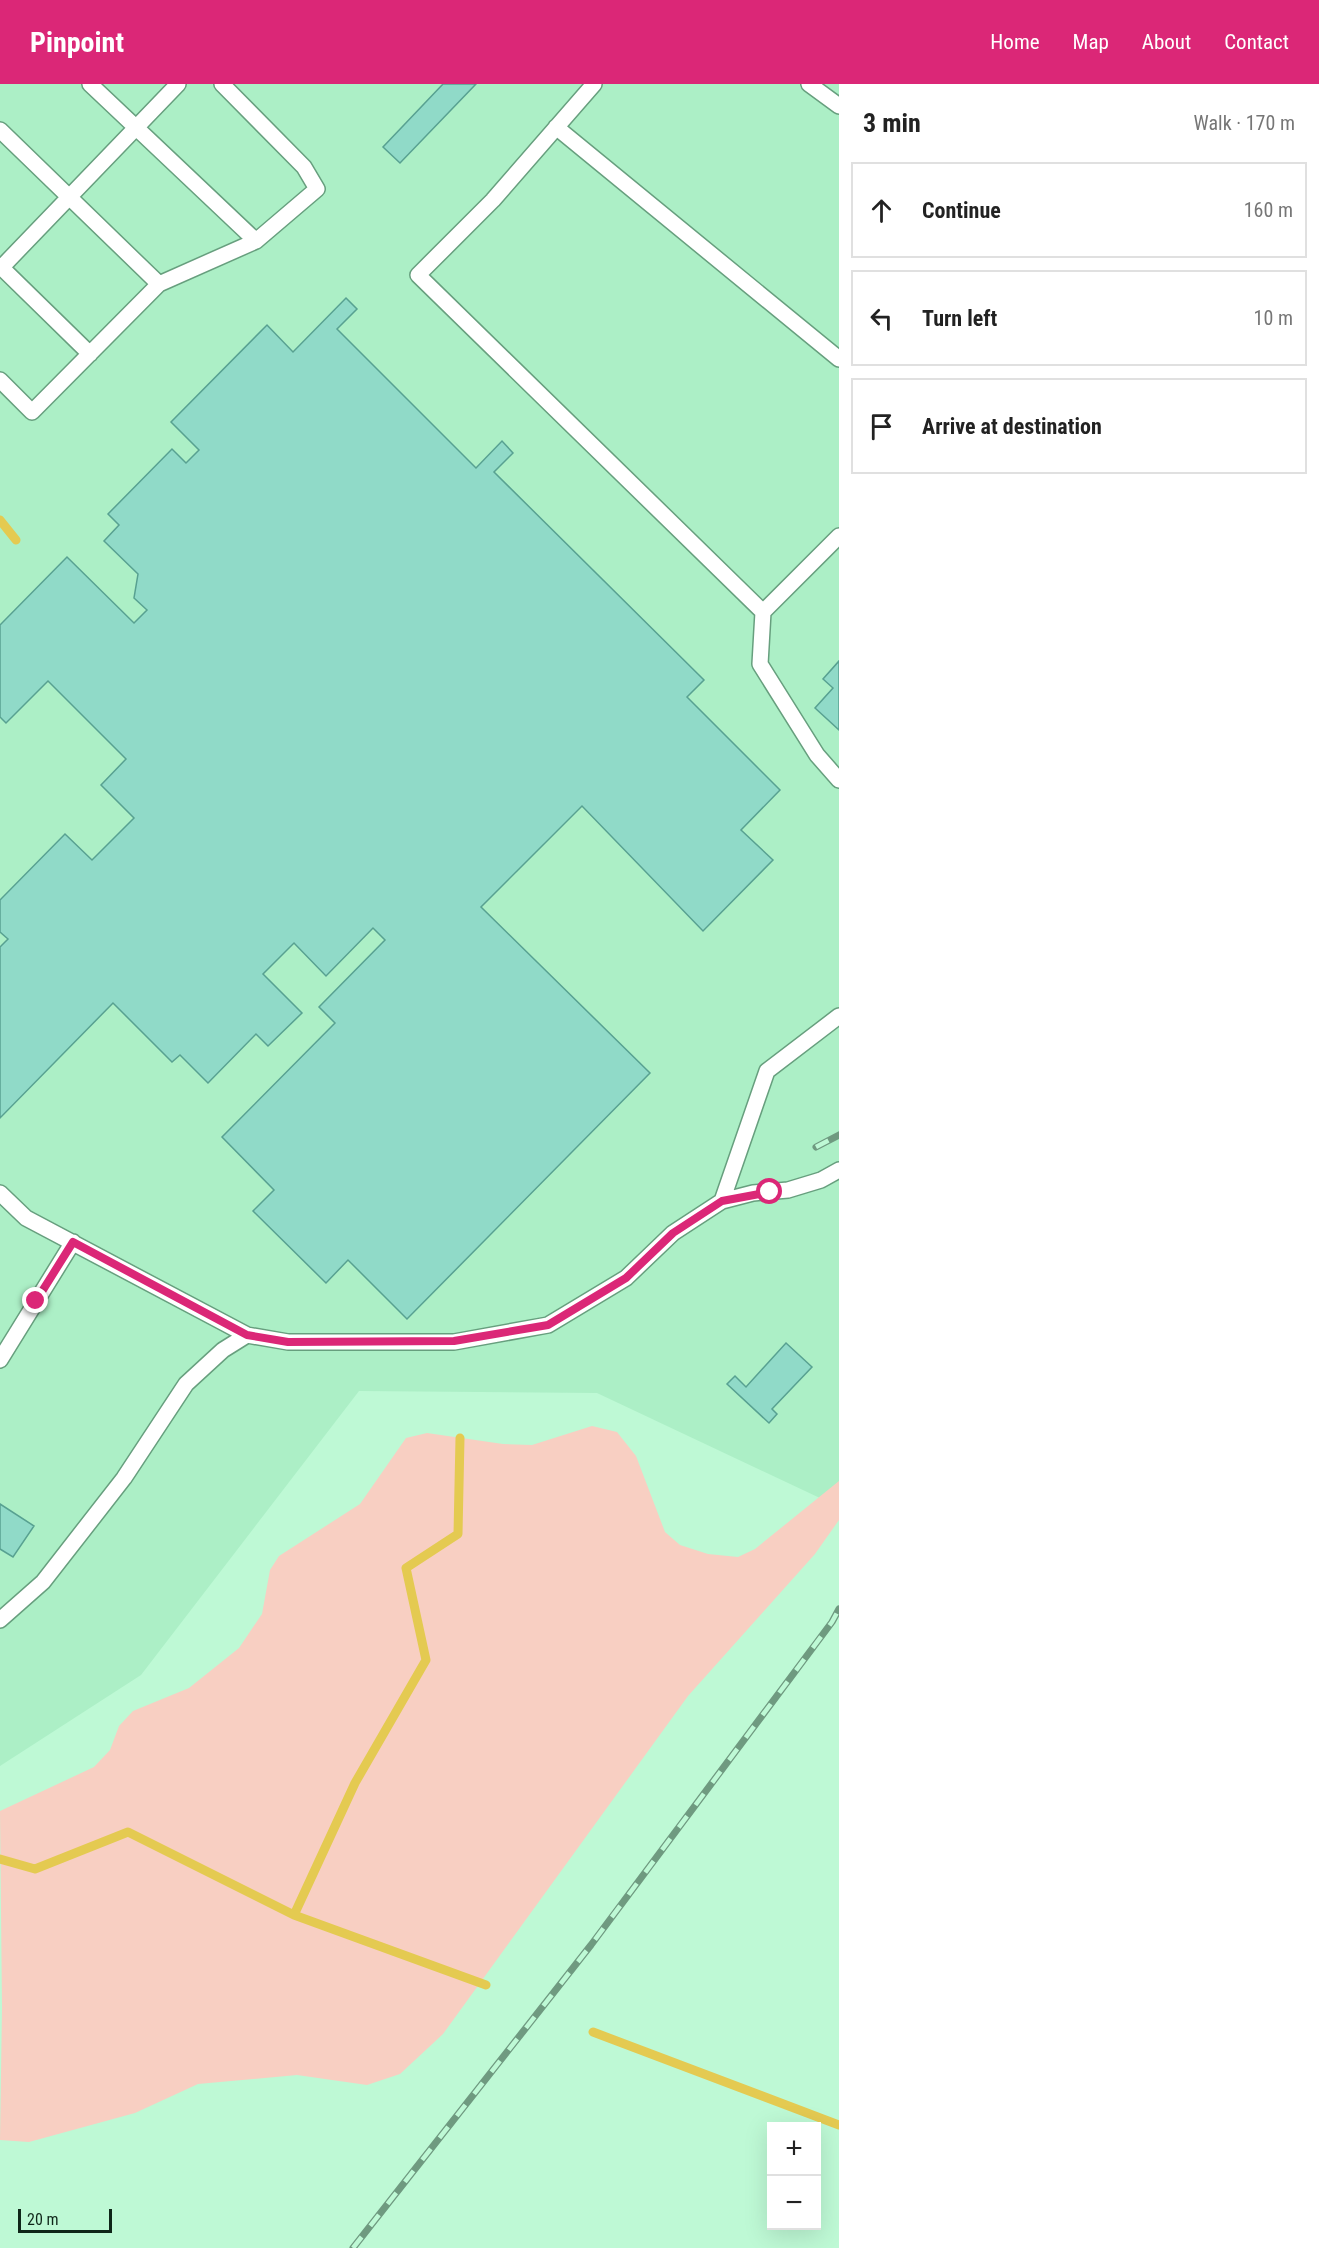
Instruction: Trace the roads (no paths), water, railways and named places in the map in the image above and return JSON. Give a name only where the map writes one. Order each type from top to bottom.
[{"type":"lane","points":[[90,84],[256,241]]},
{"type":"lane","points":[[90,354],[0,267],[178,84]]},
{"type":"lane","points":[[0,380],[32,412],[159,284],[256,241],[316,189],[304,167],[222,84]]},
{"type":"lane","points":[[594,84],[493,200],[418,275],[763,612]]},
{"type":"lane","points":[[809,84],[839,106]]},
{"type":"lane","points":[[556,127],[839,359]]},
{"type":"lane","points":[[0,130],[159,284]]},
{"type":"lane","points":[[839,536],[763,612],[760,664],[817,755],[839,780]]},
{"type":"lane","points":[[722,1201],[767,1071],[839,1016]]},
{"type":"lane","points":[[0,1193],[26,1218],[247,1335],[288,1342],[454,1341],[548,1325],[626,1278],[673,1233],[722,1201],[753,1193],[788,1190],[821,1180],[839,1170]]},
{"type":"lane","points":[[0,1360],[73,1242]]},
{"type":"lane","points":[[0,1620],[43,1582],[123,1478],[186,1384],[223,1350],[247,1335]]},
{"type":"waterway","points":[[0,520],[16,540]]},
{"type":"waterway","points":[[294,1915],[355,1783],[426,1660],[406,1568],[458,1534],[460,1438]]},
{"type":"waterway","points":[[0,1859],[35,1869],[128,1832],[294,1915],[486,1985]]},
{"type":"waterway","points":[[593,2032],[839,2125]]},
{"type":"railway","points":[[816,1147],[839,1135]]},
{"type":"railway","points":[[353,2248],[591,1945],[832,1622],[839,1609]]}]
